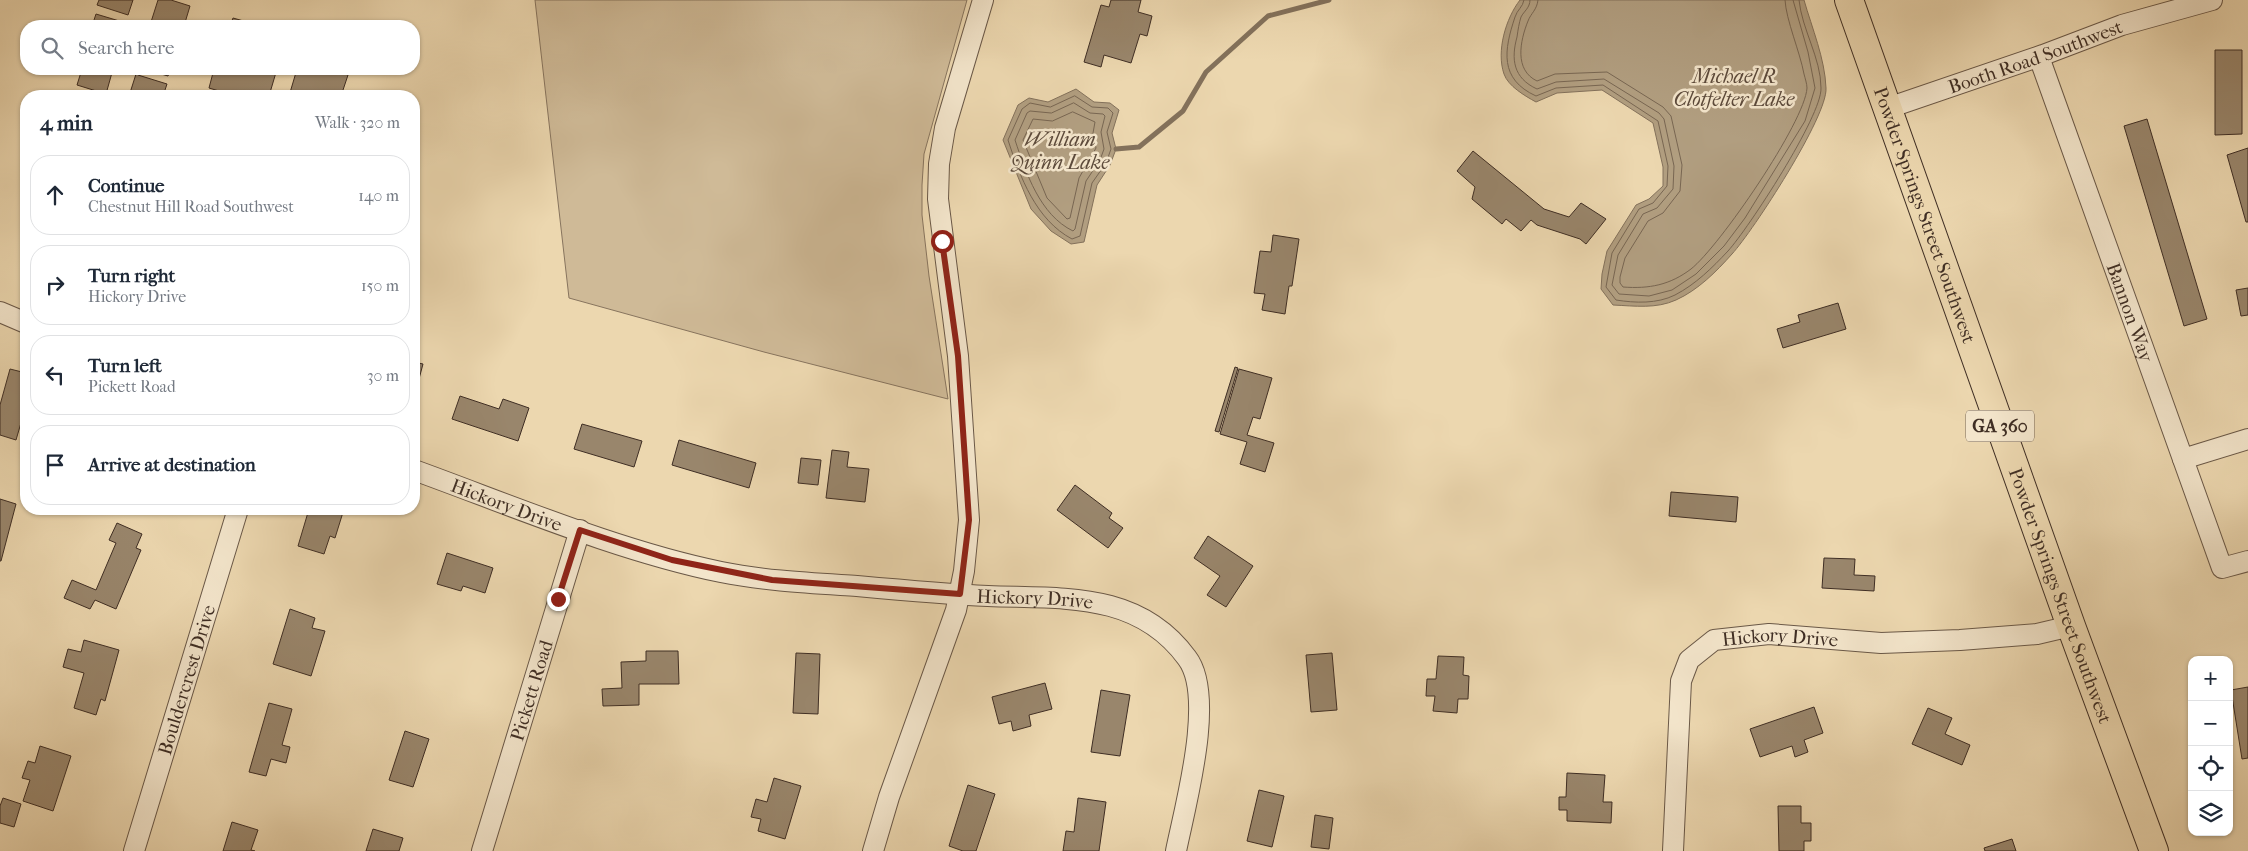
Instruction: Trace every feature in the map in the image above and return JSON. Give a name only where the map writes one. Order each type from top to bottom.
[{"type":"main road","name":"Powder Springs Street Southwest","points":[[1849,0],[2071,626],[2154,851]]},
{"type":"street","points":[[873,851],[889,797],[960,594],[969,520],[958,356],[938,199],[939,164],[945,128],[982,0]]},
{"type":"street","name":"Booth Road Southwest","points":[[1888,108],[2038,57],[2144,17],[2212,0]]},
{"type":"street","name":"Bannon Way","points":[[2038,57],[2222,568],[2248,561]]},
{"type":"street","points":[[0,312],[20,320]]},
{"type":"street","points":[[2183,459],[2248,439]]},
{"type":"street","name":"Hickory Drive","points":[[420,472],[580,530],[672,560],[772,580],[1103,603],[1130,611],[1154,624],[1174,642],[1189,660],[1196,681],[1199,710],[1198,738],[1176,851]]},
{"type":"street","name":"Bouldercrest Drive","points":[[134,851],[236,515]]},
{"type":"street","name":"Pickett Road","points":[[482,851],[580,530]]},
{"type":"street","name":"Hickory Drive","points":[[1673,851],[1681,681],[1690,660],[1714,640],[1769,634],[1881,643],[1960,640],[2037,634],[2071,626]]},
{"type":"shaded area","points":[[535,0],[967,0],[924,154],[922,185],[922,215],[929,276],[948,399],[764,352],[569,298]]},
{"type":"water","name":"Michael R Clotfelter Lake","points":[[1520,0],[1804,0],[1818,44],[1826,88],[1815,123],[1788,173],[1742,241],[1713,274],[1684,296],[1661,305],[1613,305],[1601,289],[1607,251],[1636,205],[1649,199],[1663,186],[1663,167],[1653,123],[1602,90],[1557,93],[1536,102],[1513,87],[1504,74],[1501,55],[1504,35],[1510,16]]},
{"type":"water","name":"William Quinn Lake","points":[[1076,89],[1094,102],[1110,103],[1119,110],[1112,133],[1116,149],[1110,165],[1097,185],[1084,242],[1071,244],[1051,231],[1031,209],[1003,140],[1018,105],[1029,98],[1048,102]]},
{"type":"building","points":[[99,0],[133,0],[128,15],[97,5]]},
{"type":"building","points":[[158,0],[171,0],[190,6],[186,20],[152,20]]},
{"type":"building","points":[[1111,0],[1141,0],[1138,12],[1152,16],[1147,36],[1140,34],[1131,63],[1104,55],[1101,67],[1084,62],[1101,5],[1109,7]]},
{"type":"building","points":[[96,14],[116,20],[94,20]]},
{"type":"building","points":[[2215,50],[2242,50],[2242,134],[2215,135]]},
{"type":"building","points":[[80,75],[111,75],[107,90],[93,90],[77,85]]},
{"type":"building","points":[[136,75],[167,84],[165,90],[131,90]]},
{"type":"building","points":[[212,75],[275,75],[271,90],[216,90],[209,88]]},
{"type":"building","points":[[295,75],[348,75],[343,90],[291,90]]},
{"type":"building","points":[[2147,119],[2207,319],[2184,326],[2124,126]]},
{"type":"building","points":[[2248,148],[2248,222],[2246,222],[2227,155]]},
{"type":"building","points":[[1473,151],[1544,209],[1569,217],[1581,203],[1606,219],[1586,244],[1580,239],[1537,225],[1531,220],[1521,231],[1506,219],[1502,224],[1472,199],[1475,187],[1457,171]]},
{"type":"building","points":[[1273,235],[1299,239],[1292,286],[1289,286],[1285,314],[1262,310],[1265,294],[1254,293],[1260,251],[1271,252]]},
{"type":"building","points":[[2248,288],[2248,315],[2241,316],[2236,290]]},
{"type":"building","points":[[1838,303],[1846,329],[1783,348],[1777,329],[1800,322],[1798,315]]},
{"type":"building","points":[[420,363],[423,364],[420,375]]},
{"type":"building","points":[[1235,367],[1238,368],[1219,432],[1215,431]]},
{"type":"building","points":[[10,369],[20,372],[20,426],[16,440],[0,435],[0,405]]},
{"type":"building","points":[[1239,369],[1272,378],[1260,419],[1253,417],[1247,435],[1274,443],[1265,472],[1240,464],[1247,442],[1220,434]]},
{"type":"building","points":[[460,396],[499,409],[503,399],[529,408],[518,441],[452,419]]},
{"type":"building","points":[[582,424],[642,441],[634,467],[574,449]]},
{"type":"building","points":[[679,440],[756,463],[749,488],[672,465]]},
{"type":"building","points":[[832,450],[849,452],[847,467],[869,469],[865,502],[826,498]]},
{"type":"building","points":[[801,458],[821,460],[818,485],[798,483]]},
{"type":"building","points":[[1075,485],[1112,513],[1109,518],[1123,528],[1108,548],[1057,510]]},
{"type":"building","points":[[1671,492],[1738,497],[1736,522],[1669,516]]},
{"type":"building","points":[[0,499],[16,504],[1,561],[0,561]]},
{"type":"building","points":[[307,515],[342,515],[335,538],[330,536],[324,554],[298,546]]},
{"type":"building","points":[[117,523],[142,534],[136,548],[141,550],[116,609],[95,600],[90,609],[64,598],[72,580],[96,590],[116,543],[109,540]]},
{"type":"building","points":[[1208,536],[1253,566],[1226,607],[1207,595],[1220,576],[1194,558]]},
{"type":"building","points":[[447,553],[493,568],[485,593],[463,586],[461,591],[437,584]]},
{"type":"building","points":[[1824,558],[1855,559],[1854,575],[1875,576],[1874,591],[1822,588]]},
{"type":"building","points":[[290,609],[315,618],[312,628],[325,631],[311,676],[273,664]]},
{"type":"building","points":[[84,640],[119,650],[105,701],[101,699],[96,715],[74,708],[84,673],[63,667],[68,649],[81,652]]},
{"type":"building","points":[[646,651],[678,651],[679,684],[639,684],[639,705],[603,706],[602,689],[622,688],[621,662],[646,661]]},
{"type":"building","points":[[796,653],[820,654],[818,714],[793,713]]},
{"type":"building","points":[[1332,653],[1337,710],[1311,712],[1306,655]]},
{"type":"building","points":[[1438,656],[1464,657],[1463,675],[1469,676],[1468,699],[1458,699],[1457,713],[1433,711],[1435,696],[1426,696],[1427,679],[1436,679]]},
{"type":"building","points":[[1045,683],[1052,709],[1029,715],[1031,726],[1013,731],[1011,721],[999,724],[992,697]]},
{"type":"building","points":[[2248,687],[2248,758],[2242,759],[2233,703],[2233,690]]},
{"type":"building","points":[[1101,690],[1130,695],[1120,756],[1091,752]]},
{"type":"building","points":[[269,703],[292,709],[282,745],[290,747],[286,763],[271,759],[266,776],[249,772]]},
{"type":"building","points":[[1814,707],[1823,733],[1804,740],[1808,752],[1795,757],[1792,746],[1760,757],[1750,729]]},
{"type":"building","points":[[1928,708],[1952,718],[1945,734],[1970,745],[1962,765],[1912,744]]},
{"type":"building","points":[[405,731],[429,739],[413,787],[389,780]]},
{"type":"building","points":[[40,746],[71,756],[53,811],[23,801],[30,780],[22,778],[28,761],[35,763]]},
{"type":"building","points":[[1567,773],[1605,775],[1603,802],[1612,802],[1611,823],[1567,821],[1567,810],[1559,810],[1559,797],[1566,797]]},
{"type":"building","points":[[774,778],[801,786],[785,839],[758,831],[761,819],[751,817],[756,799],[767,802]]},
{"type":"building","points":[[968,785],[995,794],[976,851],[963,851],[949,846]]},
{"type":"building","points":[[1259,790],[1284,796],[1272,847],[1247,841]]},
{"type":"building","points":[[3,798],[21,804],[14,827],[0,823],[0,806]]},
{"type":"building","points":[[1078,798],[1106,802],[1099,851],[1063,851],[1066,831],[1074,832]]},
{"type":"building","points":[[1778,806],[1801,806],[1801,823],[1811,823],[1811,841],[1804,841],[1804,851],[1779,851]]},
{"type":"building","points":[[1315,815],[1333,818],[1329,849],[1311,847]]},
{"type":"building","points":[[232,822],[258,830],[251,850],[255,851],[223,851]]},
{"type":"building","points":[[373,829],[403,838],[399,851],[366,851]]},
{"type":"building","points":[[2012,839],[2016,851],[1985,851],[1984,848]]},
{"type":"waterway","points":[[1116,149],[1139,147],[1183,111],[1206,72],[1268,16],[1329,0]]},
{"type":"route","points":[[558,599],[580,530],[672,560],[722,572],[772,580],[960,594],[969,520],[958,356],[942,241]]}]
